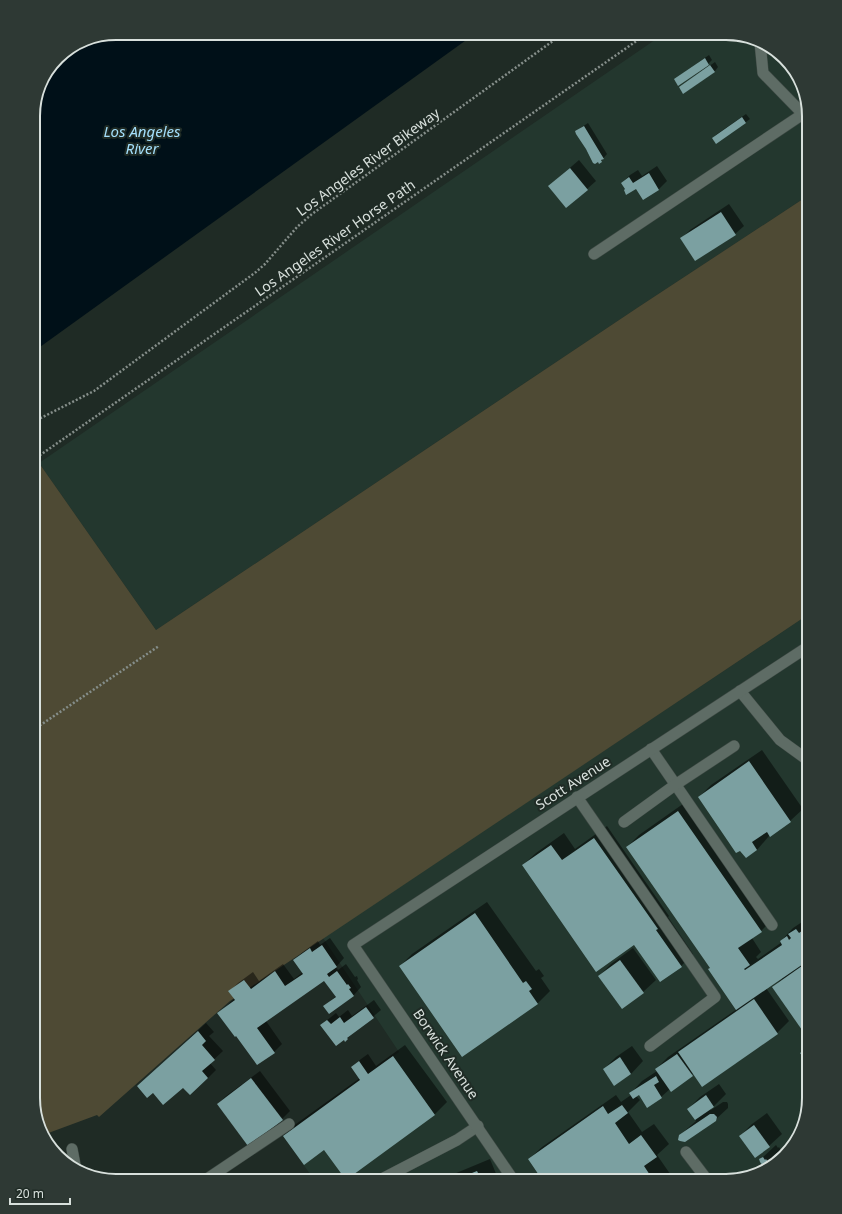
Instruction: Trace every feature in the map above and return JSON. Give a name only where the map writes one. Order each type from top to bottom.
[{"type":"street","points":[[761,49],[763,73],[802,112]]},
{"type":"street","points":[[594,254],[802,119]]},
{"type":"street","name":"Scott Avenue","points":[[353,944],[802,651]]},
{"type":"street","points":[[740,691],[780,740],[802,756]]},
{"type":"street","points":[[624,822],[675,785],[734,746]]},
{"type":"street","points":[[651,750],[772,925]]},
{"type":"street","points":[[577,798],[715,997],[650,1046]]},
{"type":"street","name":"Borwick Avenue","points":[[353,944],[509,1174]]},
{"type":"street","points":[[214,1174],[288,1124]]},
{"type":"street","points":[[391,1174],[457,1140],[478,1126]]},
{"type":"street","points":[[72,1149],[74,1161]]},
{"type":"street","points":[[686,1152],[703,1174]]},
{"type":"path","name":"Los Angeles River Bikeway","points":[[40,418],[94,391],[256,272],[265,264],[297,227],[312,214],[554,40]]},
{"type":"path","name":"Los Angeles River Horse Path","points":[[40,455],[638,40]]},
{"type":"path","points":[[40,725],[159,646]]},
{"type":"shaded area","points":[[655,40],[731,40],[746,43],[764,50],[780,62],[792,78],[799,96],[802,116],[802,200],[637,308],[156,630],[40,464],[40,462]]},
{"type":"shaded area","points":[[802,200],[802,619],[230,1001],[99,1117],[97,1115],[49,1133],[43,1118],[40,1098],[40,464],[156,630],[637,308]]},
{"type":"shaded area","points":[[802,619],[802,1098],[799,1118],[792,1136],[780,1152],[764,1164],[746,1171],[726,1174],[310,1174],[283,1136],[399,1052],[323,938]]},
{"type":"water","name":"Los Angeles River","points":[[116,40],[466,40],[40,347],[40,111],[48,82],[62,62],[78,50],[101,41]]},
{"type":"building","points":[[705,58],[709,65],[678,86],[674,79]]},
{"type":"building","points":[[710,65],[715,72],[683,94],[679,87]]},
{"type":"building","points":[[742,117],[746,123],[716,144],[712,138]]},
{"type":"building","points":[[584,126],[604,159],[601,160],[602,162],[599,164],[598,162],[595,164],[593,163],[576,134],[575,131]]},
{"type":"building","points":[[570,168],[588,190],[566,208],[548,186]]},
{"type":"building","points":[[649,173],[659,190],[643,200],[636,189],[626,195],[625,189],[621,183],[629,177],[633,183]]},
{"type":"building","points":[[721,212],[736,235],[695,261],[680,238]]},
{"type":"building","points":[[749,761],[791,822],[770,837],[767,832],[752,842],[757,850],[746,858],[740,851],[736,853],[698,797]]},
{"type":"building","points":[[678,811],[762,932],[738,948],[750,965],[744,969],[745,970],[782,945],[780,941],[787,936],[789,940],[791,938],[788,934],[796,929],[799,933],[802,931],[802,965],[736,1010],[708,969],[710,968],[626,847]]},
{"type":"building","points":[[594,838],[658,929],[656,930],[682,967],[660,982],[634,945],[596,972],[522,865],[551,845],[562,860]]},
{"type":"building","points":[[475,913],[523,983],[526,981],[532,989],[529,991],[538,1004],[462,1057],[399,966]]},
{"type":"building","points":[[322,945],[337,967],[327,974],[329,977],[337,971],[351,988],[349,989],[354,996],[329,1014],[323,1006],[336,997],[324,981],[257,1028],[275,1053],[257,1065],[217,1013],[235,1000],[228,991],[244,980],[251,989],[275,971],[285,986],[303,974],[293,960],[310,948],[312,952]]},
{"type":"building","points":[[620,960],[644,993],[622,1009],[598,976]]},
{"type":"building","points":[[802,966],[802,1030],[772,987]]},
{"type":"building","points":[[754,999],[778,1034],[702,1087],[678,1052]]},
{"type":"building","points":[[366,1007],[374,1018],[347,1038],[348,1039],[345,1042],[344,1040],[336,1046],[320,1025],[327,1020],[331,1024],[340,1017],[344,1023]]},
{"type":"building","points":[[198,1031],[206,1041],[202,1045],[215,1060],[202,1071],[208,1078],[190,1095],[183,1088],[163,1105],[153,1093],[147,1098],[137,1086]]},
{"type":"building","points":[[677,1054],[693,1076],[671,1092],[655,1069]]},
{"type":"building","points":[[393,1056],[435,1115],[354,1174],[342,1174],[324,1150],[304,1165],[283,1136],[360,1080],[351,1067],[359,1061],[368,1074]]},
{"type":"building","points":[[620,1057],[631,1074],[614,1086],[603,1069]]},
{"type":"building","points":[[656,1076],[659,1082],[654,1085],[662,1098],[647,1108],[639,1095],[633,1099],[629,1093]]},
{"type":"building","points":[[251,1078],[283,1120],[248,1146],[217,1104]]},
{"type":"building","points":[[706,1095],[714,1107],[695,1120],[687,1109]]},
{"type":"building","points":[[622,1105],[628,1113],[615,1123],[629,1144],[641,1135],[657,1157],[644,1166],[649,1174],[538,1174],[528,1159],[603,1106],[608,1114]]},
{"type":"building","points":[[710,1114],[714,1114],[717,1117],[716,1121],[685,1142],[678,1140],[679,1135]]},
{"type":"building","points":[[754,1125],[770,1147],[755,1158],[739,1136]]},
{"type":"building","points":[[763,1157],[768,1161],[762,1165],[759,1159]]},
{"type":"building","points":[[477,1171],[478,1174],[470,1174]]}]
